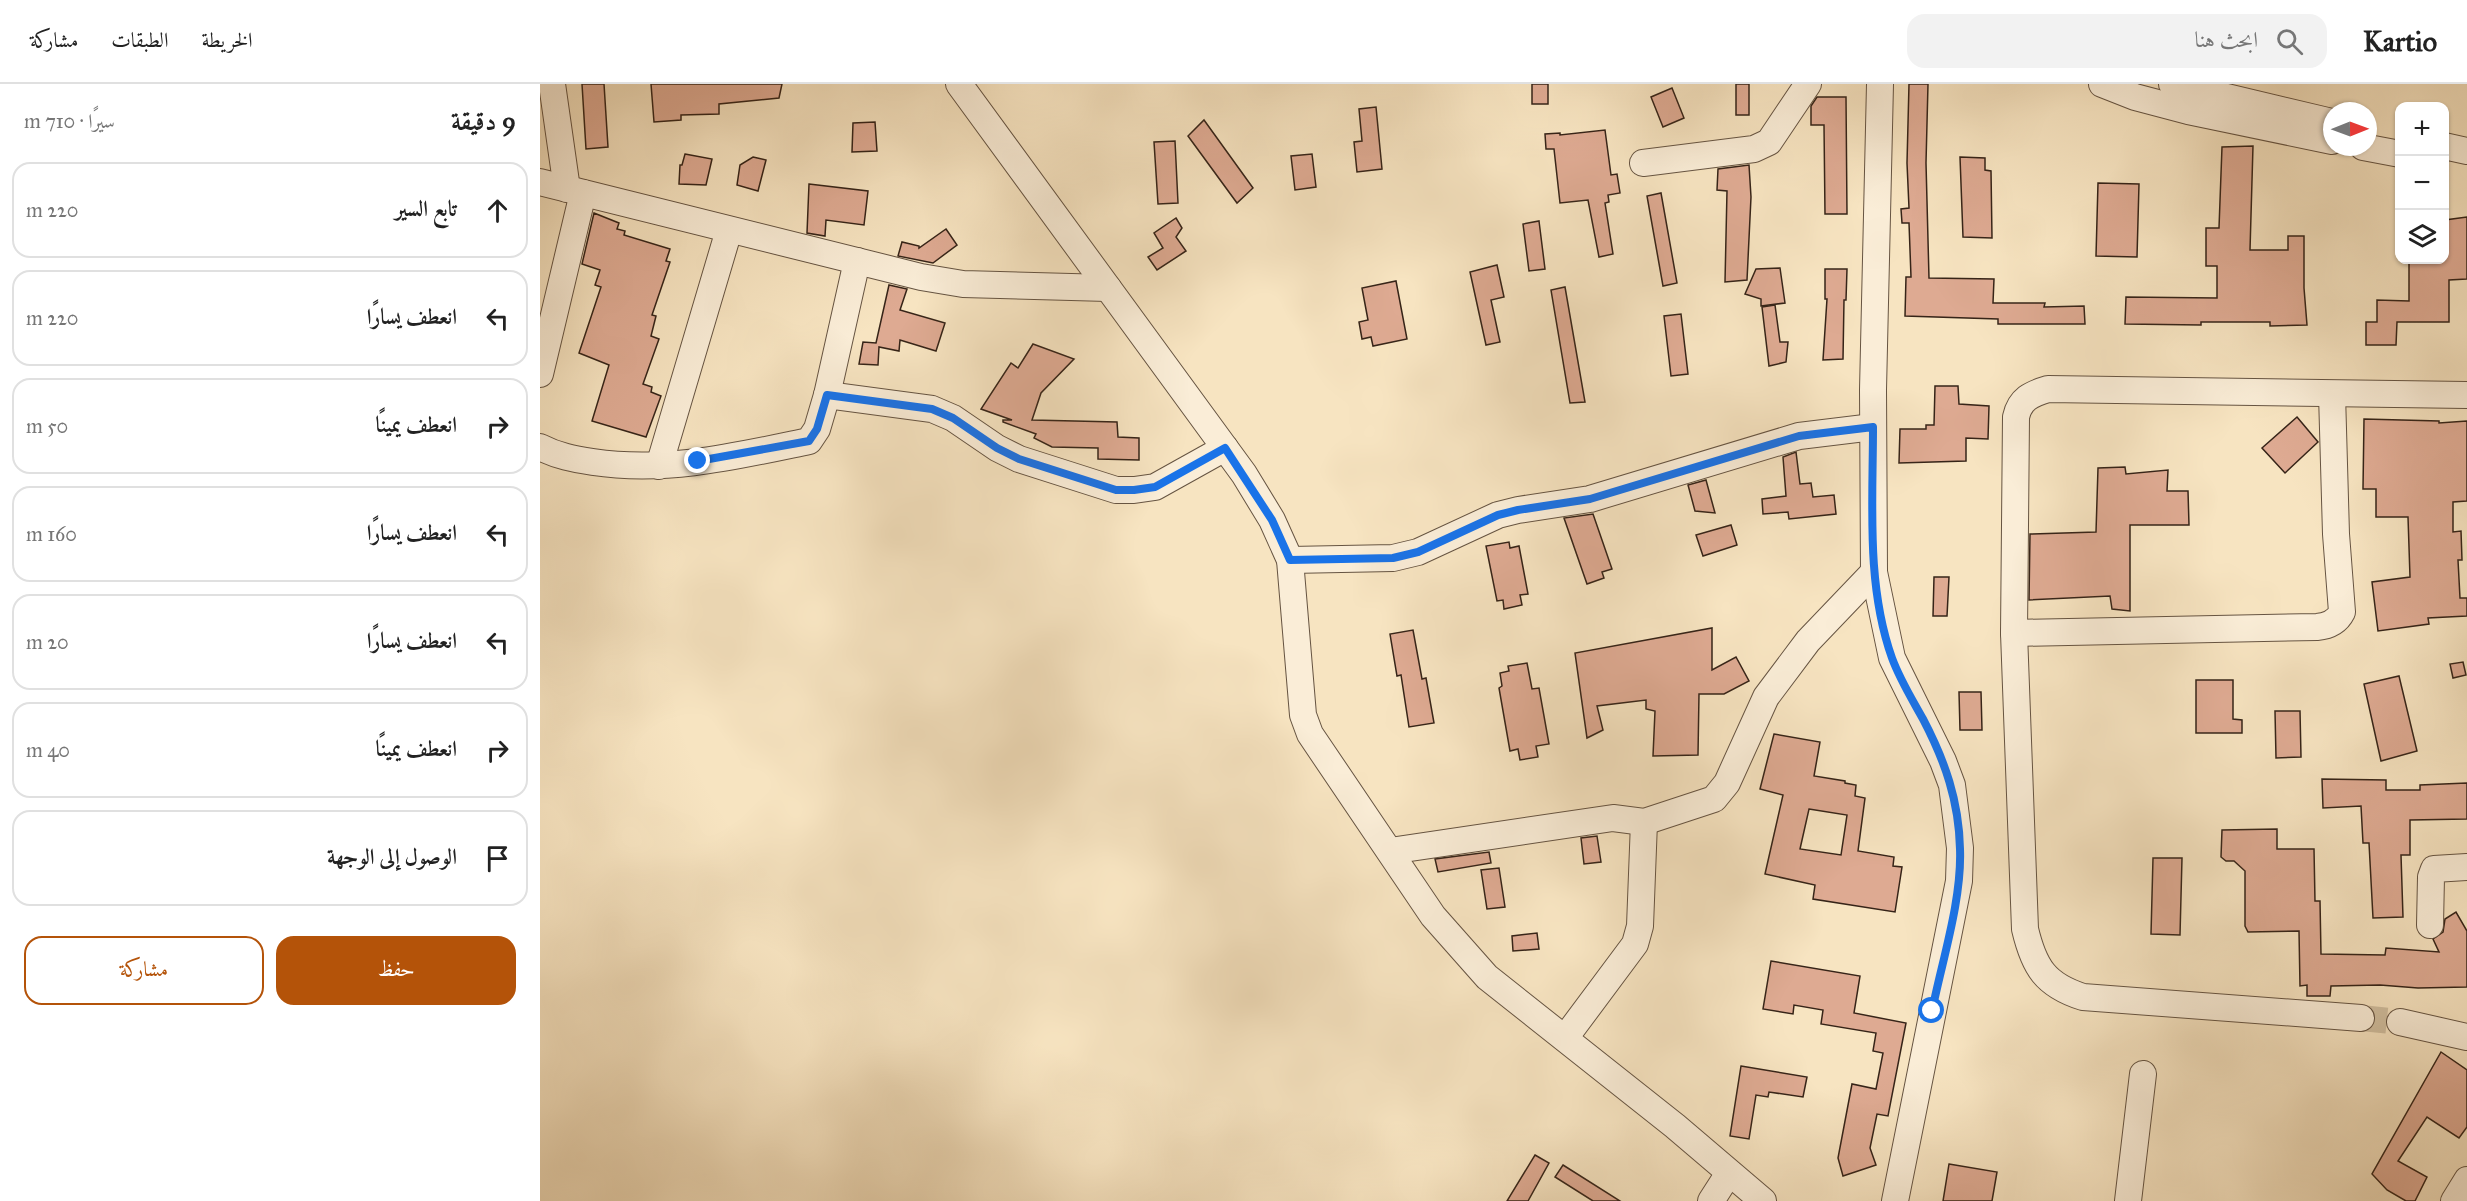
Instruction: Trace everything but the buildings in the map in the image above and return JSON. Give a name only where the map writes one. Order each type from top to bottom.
[{"type":"street","points":[[540,374],[575,191],[552,84]]},
{"type":"street","points":[[959,84],[1225,448],[1272,520],[1290,560],[1304,715],[1310,734],[1433,916],[1487,976],[1675,1126],[1763,1201]]},
{"type":"street","points":[[1643,163],[1754,149],[1769,141],[1809,84]]},
{"type":"street","points":[[1880,84],[1873,427],[1874,572],[1892,658],[1943,761],[1952,785],[1960,848],[1959,881],[1894,1201]]},
{"type":"street","points":[[2102,84],[2135,97],[2188,111],[2323,139]]},
{"type":"street","points":[[2172,84],[2323,120]]},
{"type":"street","points":[[2377,136],[2395,147]]},
{"type":"street","points":[[2449,147],[2467,151]]},
{"type":"street","points":[[2377,148],[2395,149]]},
{"type":"street","points":[[2449,164],[2467,168]]},
{"type":"street","points":[[540,182],[857,261],[963,284],[1108,288]]},
{"type":"street","points":[[659,466],[729,230]]},
{"type":"street","points":[[540,447],[555,455],[569,458],[626,466],[659,466],[731,457],[809,441],[817,429],[827,395],[857,261]]},
{"type":"street","points":[[2361,1018],[2083,997],[2062,990],[2046,977],[2031,956],[2025,929],[2014,633],[2016,417],[2019,404],[2030,394],[2048,389],[2467,395]]},
{"type":"street","points":[[2014,633],[2317,627],[2326,626],[2339,619],[2342,612],[2336,534],[2332,394]]},
{"type":"street","points":[[827,395],[932,409],[953,418],[997,448],[1019,459],[1116,490],[1155,487],[1225,448]]},
{"type":"street","points":[[1290,560],[1393,558],[1418,552],[1508,512],[1590,499],[1799,436],[1873,427]]},
{"type":"street","points":[[1390,851],[1613,818],[1644,822],[1714,799],[1727,783],[1766,697],[1808,641],[1874,572]]},
{"type":"street","points":[[1565,1038],[1635,944],[1640,926],[1644,822]]},
{"type":"street","points":[[2430,925],[2431,877],[2434,869],[2467,867]]},
{"type":"street","points":[[2400,1022],[2467,1037]]},
{"type":"street","points":[[2128,1201],[2143,1074]]},
{"type":"street","points":[[1712,1201],[1730,1173]]},
{"type":"street","points":[[2454,1201],[2467,1180]]},
{"type":"tunnel","points":[[2361,1018],[2400,1022]]},
{"type":"route","points":[[698,461],[731,457],[809,441],[817,429],[827,395],[932,409],[953,418],[997,448],[1019,459],[1116,490],[1155,487],[1225,448],[1272,520],[1290,560],[1393,558],[1418,552],[1498,515],[1590,499],[1799,436],[1873,427],[1874,572],[1883,622],[1892,658],[1943,761],[1952,785],[1960,848],[1959,881],[1932,1011]]}]
